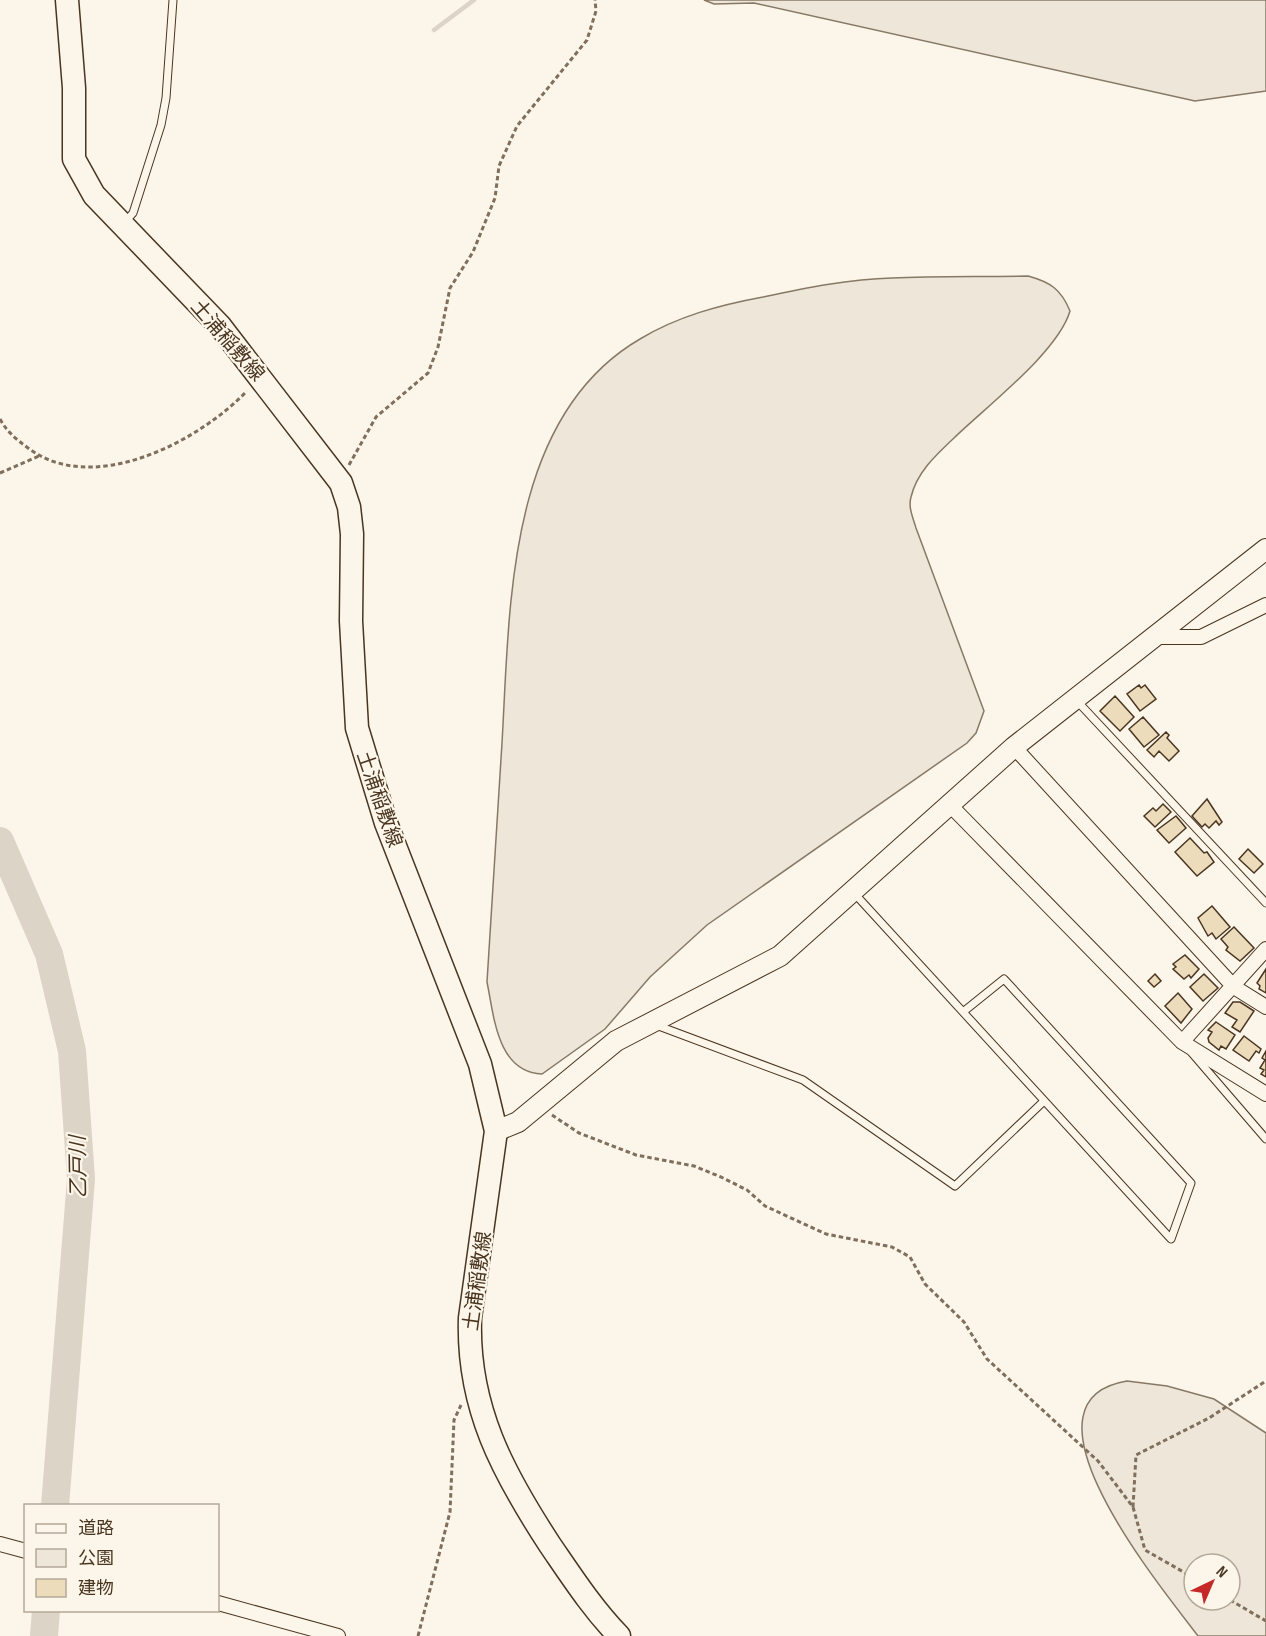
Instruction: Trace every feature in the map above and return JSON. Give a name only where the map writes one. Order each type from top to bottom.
[{"type":"main road","name":"土浦稲敷線","points":[[67,0],[74,88],[74,159],[94,195],[220,326],[342,483],[349,507],[352,534],[351,621],[357,728],[386,823],[480,1064],[496,1131],[470,1318],[469,1341],[475,1391],[490,1441],[510,1479],[584,1596],[619,1636]]},
{"type":"street","points":[[496,1131],[519,1122],[616,1041],[780,956],[1014,747],[1077,700],[1266,549]]},
{"type":"street","points":[[1154,637],[1201,637],[1266,605]]},
{"type":"street","points":[[1014,747],[1234,987],[1266,1006]]},
{"type":"street","points":[[949,804],[1182,1042],[1266,1094]]},
{"type":"street","points":[[1182,1042],[1266,949]]},
{"type":"street","points":[[0,1544],[24,1550]]},
{"type":"street","points":[[219,1603],[338,1636]]},
{"type":"lane","points":[[123,225],[133,213],[166,98],[173,0]]},
{"type":"lane","points":[[1077,700],[1266,903]]},
{"type":"lane","points":[[852,891],[1171,1239],[1191,1183],[1004,979],[963,1012]]},
{"type":"lane","points":[[651,1023],[803,1080],[955,1186],[1044,1101]]},
{"type":"lane","points":[[1182,1042],[1266,1139]]},
{"type":"path","points":[[342,483],[353,454],[376,417],[428,373],[438,347],[450,288],[473,252],[495,198],[499,166],[517,126],[587,40],[596,11],[595,0]]},
{"type":"path","points":[[0,419],[7,432],[39,456],[64,465],[84,468],[111,466],[150,454],[194,433],[223,413],[261,377]]},
{"type":"path","points":[[0,473],[39,456]]},
{"type":"path","points":[[539,1105],[579,1133],[636,1155],[694,1166],[721,1177],[747,1190],[765,1206],[799,1224],[826,1234],[892,1247],[910,1257],[925,1284],[964,1322],[987,1359],[1098,1461],[1133,1507]]},
{"type":"path","points":[[1182,1571],[1144,1550],[1133,1507],[1136,1455],[1209,1419],[1266,1381]]},
{"type":"path","points":[[418,1636],[450,1512],[454,1420],[463,1401],[475,1391]]},
{"type":"path","points":[[1242,1607],[1266,1621]]},
{"type":"green space","points":[[704,0],[1266,0],[1266,91],[1195,101],[754,3],[714,4]]},
{"type":"green space","points":[[1028,276],[1049,284],[1063,297],[1070,311],[1063,327],[1020,378],[934,458],[922,472],[910,501],[916,528],[984,711],[976,733],[967,743],[707,925],[650,977],[605,1029],[542,1074],[527,1071],[515,1064],[500,1040],[487,982],[508,633],[514,576],[524,519],[540,465],[563,416],[596,373],[640,339],[700,312],[795,290],[860,280],[909,277]]},
{"type":"green space","points":[[1127,1381],[1167,1386],[1214,1399],[1266,1433],[1266,1636],[1198,1636],[1129,1542],[1105,1500],[1087,1459],[1082,1423],[1094,1396]]},
{"type":"building","points":[[1139,685],[1141,688],[1145,685],[1156,699],[1140,711],[1127,694]]},
{"type":"building","points":[[1115,696],[1134,717],[1120,731],[1100,711]]},
{"type":"building","points":[[1143,717],[1159,735],[1144,747],[1129,729]]},
{"type":"building","points":[[1166,732],[1169,735],[1167,738],[1179,751],[1169,761],[1159,751],[1154,757],[1147,750]]},
{"type":"building","points":[[1207,799],[1222,822],[1219,825],[1216,821],[1209,828],[1205,824],[1202,827],[1192,816]]},
{"type":"building","points":[[1163,804],[1171,812],[1155,827],[1144,816],[1153,808],[1156,811]]},
{"type":"building","points":[[1176,816],[1186,828],[1169,843],[1157,830]]},
{"type":"building","points":[[1190,838],[1204,853],[1207,852],[1214,862],[1197,876],[1175,852]]},
{"type":"building","points":[[1248,849],[1263,864],[1254,873],[1239,859]]},
{"type":"building","points":[[1212,906],[1230,927],[1216,939],[1212,933],[1208,936],[1198,918]]},
{"type":"building","points":[[1234,927],[1254,948],[1240,961],[1226,950],[1228,947],[1221,939]]},
{"type":"building","points":[[1185,955],[1199,969],[1191,978],[1189,975],[1184,979],[1173,969],[1176,967],[1173,964]]},
{"type":"building","points":[[1266,969],[1266,993],[1259,989],[1260,986],[1257,983]]},
{"type":"building","points":[[1155,974],[1161,981],[1154,987],[1148,981]]},
{"type":"building","points":[[1204,974],[1218,988],[1203,1001],[1190,987]]},
{"type":"building","points":[[1178,993],[1192,1009],[1181,1023],[1165,1006]]},
{"type":"building","points":[[1233,1002],[1240,1002],[1254,1011],[1240,1032],[1232,1027],[1237,1020],[1225,1013]]},
{"type":"building","points":[[1216,1022],[1235,1035],[1226,1049],[1221,1046],[1219,1050],[1209,1042],[1208,1038],[1212,1032],[1208,1030]]},
{"type":"building","points":[[1244,1036],[1261,1049],[1259,1053],[1256,1051],[1249,1061],[1233,1050]]},
{"type":"building","points":[[1266,1051],[1266,1077],[1261,1074],[1264,1070],[1260,1068],[1265,1060],[1262,1058]]},
{"type":"waterway","points":[[434,30],[474,0]]},
{"type":"waterway","name":"乙戸川","points":[[0,841],[49,954],[72,1051],[81,1179],[55,1504]]},
{"type":"waterway","name":"乙戸川","points":[[44,1636],[46,1612]]}]
